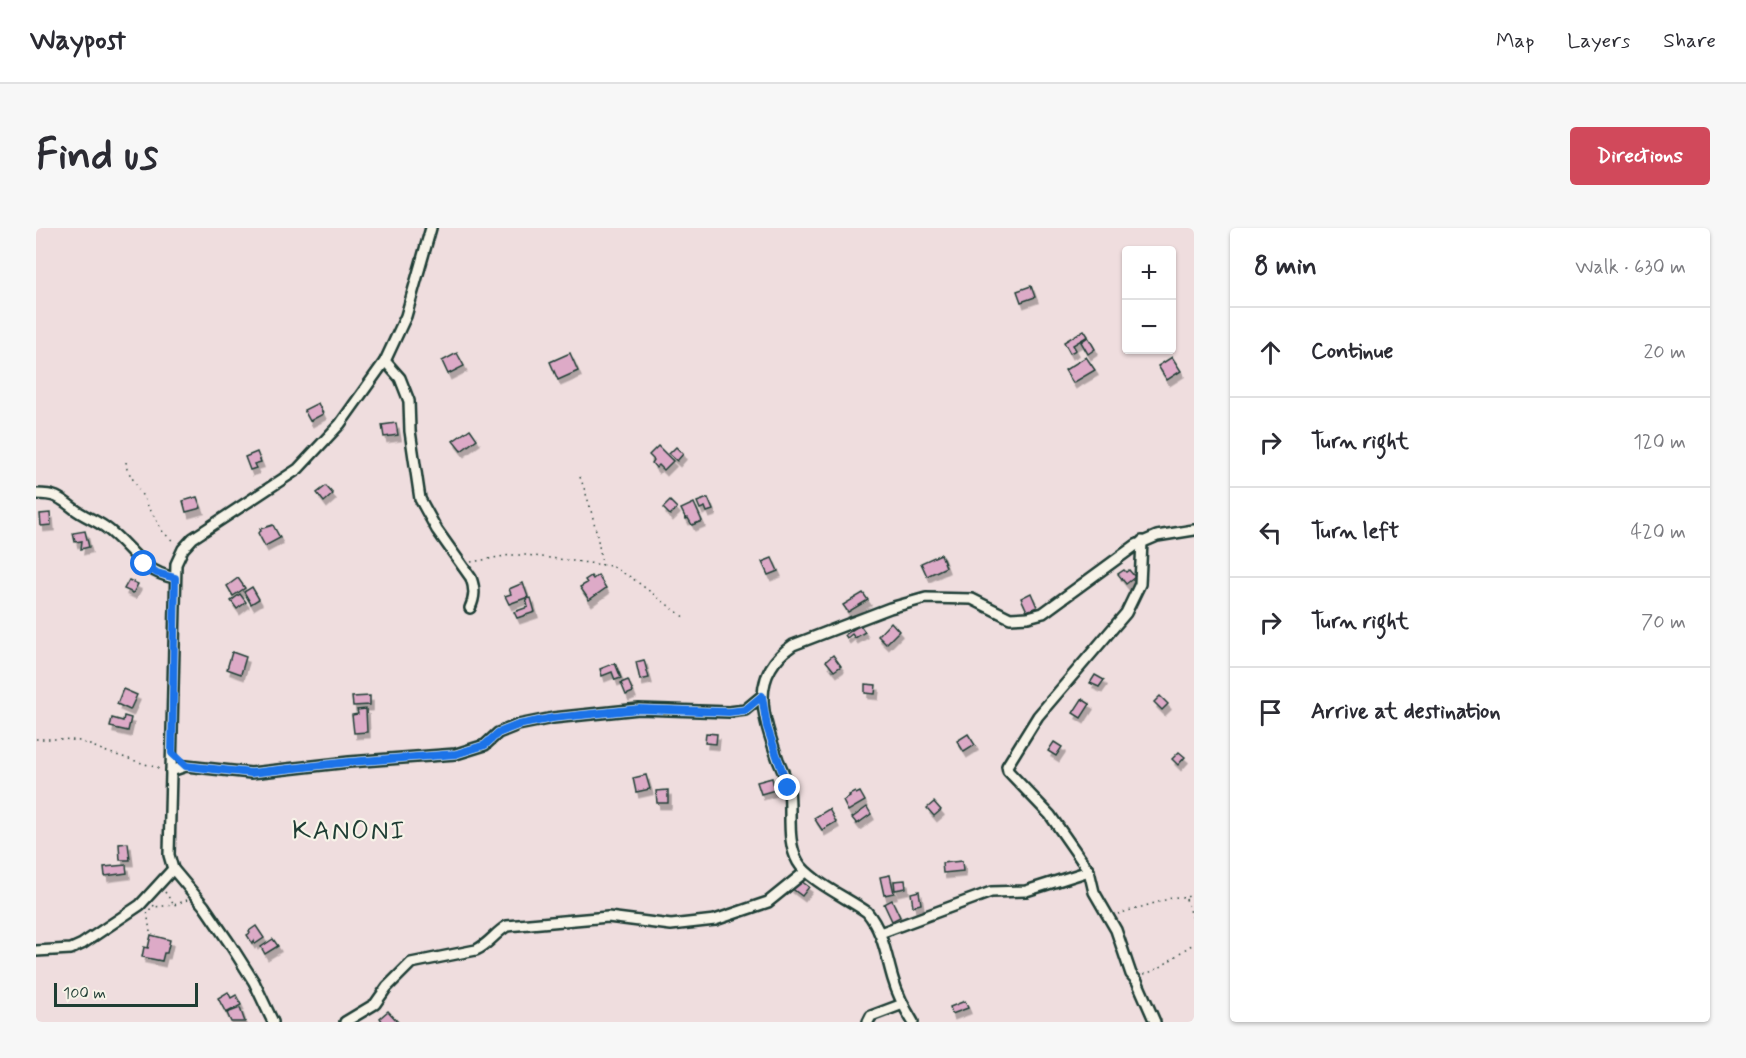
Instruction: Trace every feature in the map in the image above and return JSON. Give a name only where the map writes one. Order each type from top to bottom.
[{"type":"street","points":[[273,1022],[254,982],[230,944],[196,897],[172,870],[169,855],[176,564],[183,549],[193,537],[298,469],[340,424],[385,361],[406,316],[431,228]]},
{"type":"street","points":[[385,361],[400,378],[409,401],[410,431],[420,499],[437,530],[471,578],[475,598],[470,608]]},
{"type":"street","points":[[36,494],[49,494],[64,500],[72,508],[106,527],[144,564],[157,573],[175,578]]},
{"type":"street","points":[[913,1022],[893,982],[880,933],[867,912],[805,872],[792,849],[788,788],[767,727],[762,696],[767,677],[780,654],[793,645],[890,608],[926,598],[972,598],[1010,618],[1020,619],[1043,613],[1142,541],[1194,530]]},
{"type":"street","points":[[1142,541],[1140,584],[1126,613],[1038,716],[1007,766],[1008,771],[1050,815],[1089,871],[1094,892],[1109,916],[1131,974],[1137,981],[1155,1022]]},
{"type":"street","points":[[171,771],[186,766],[251,773],[349,762],[456,754],[485,745],[498,733],[518,725],[553,718],[646,708],[729,712],[745,710],[762,696]]},
{"type":"street","points":[[172,753],[186,766]]},
{"type":"street","points":[[36,951],[71,949],[82,944],[140,905],[172,870]]},
{"type":"street","points":[[880,933],[991,892],[1026,891],[1089,871]]},
{"type":"street","points":[[345,1022],[375,1004],[387,987],[411,963],[476,950],[485,946],[507,926],[608,917],[671,925],[715,920],[768,902],[805,872]]},
{"type":"street","points":[[868,1022],[871,1016],[903,1004]]},
{"type":"path","points":[[126,462],[127,469],[163,532],[183,549]]},
{"type":"path","points":[[580,477],[590,514],[597,528],[602,566]]},
{"type":"path","points":[[462,564],[482,559],[526,555],[612,566],[686,618]]},
{"type":"path","points":[[36,739],[80,741],[136,762],[171,771]]},
{"type":"path","points":[[162,889],[174,905]]},
{"type":"path","points":[[1109,916],[1175,897],[1185,898],[1194,893]]},
{"type":"path","points":[[153,907],[174,905],[196,897]]},
{"type":"path","points":[[150,932],[147,911],[153,907],[158,898]]},
{"type":"path","points":[[1185,898],[1194,921]]},
{"type":"path","points":[[1137,981],[1194,944]]},
{"type":"building","points":[[1031,286],[1035,297],[1021,302],[1017,291]]},
{"type":"building","points":[[1084,330],[1088,336],[1073,345],[1076,350],[1070,353],[1064,342]]},
{"type":"building","points":[[1088,337],[1095,349],[1088,354],[1081,342]]},
{"type":"building","points":[[457,353],[464,366],[448,374],[442,361]]},
{"type":"building","points":[[570,353],[578,371],[558,380],[550,362]]},
{"type":"building","points":[[1086,357],[1095,370],[1073,383],[1065,370]]},
{"type":"building","points":[[1172,357],[1181,371],[1167,380],[1158,366]]},
{"type":"building","points":[[318,403],[323,414],[310,421],[304,410]]},
{"type":"building","points":[[396,423],[398,435],[384,437],[382,425]]},
{"type":"building","points":[[470,429],[477,439],[461,451],[453,441]]},
{"type":"building","points":[[658,446],[673,461],[664,470],[659,465],[656,468],[652,463],[654,460],[649,455]]},
{"type":"building","points":[[676,447],[683,454],[677,461],[669,454]]},
{"type":"building","points":[[257,452],[261,462],[254,464],[256,468],[250,470],[245,457]]},
{"type":"building","points":[[326,486],[333,494],[324,502],[317,493]]},
{"type":"building","points":[[197,497],[201,508],[186,512],[183,501]]},
{"type":"building","points":[[708,498],[713,510],[707,512],[705,507],[700,509],[697,502]]},
{"type":"building","points":[[670,501],[677,508],[670,515],[663,508]]},
{"type":"building","points":[[694,503],[702,521],[692,525],[681,509]]},
{"type":"building","points":[[50,513],[51,525],[41,526],[40,514]]},
{"type":"building","points":[[273,525],[280,538],[265,546],[258,533],[260,529]]},
{"type":"building","points":[[85,531],[89,547],[81,549],[82,541],[75,542],[73,533]]},
{"type":"building","points":[[941,554],[946,567],[927,576],[921,563]]},
{"type":"building","points":[[772,558],[778,571],[768,575],[762,562]]},
{"type":"building","points":[[1124,570],[1126,572],[1129,570],[1135,577],[1126,584],[1118,574]]},
{"type":"building","points":[[598,575],[606,588],[589,600],[580,587],[587,583],[585,580],[591,576],[593,579]]},
{"type":"building","points":[[238,578],[245,588],[233,596],[227,586]]},
{"type":"building","points":[[129,580],[138,584],[133,593],[124,589]]},
{"type":"building","points":[[523,583],[528,597],[509,604],[505,596],[511,594],[509,589]]},
{"type":"building","points":[[252,587],[259,599],[251,604],[244,592]]},
{"type":"building","points":[[863,593],[868,600],[848,612],[843,605]]},
{"type":"building","points":[[1031,593],[1037,607],[1027,611],[1021,598]]},
{"type":"building","points":[[240,594],[246,602],[237,609],[231,601]]},
{"type":"building","points":[[531,598],[535,612],[517,618],[514,612],[528,607],[526,599]]},
{"type":"building","points":[[891,622],[899,631],[886,644],[878,636]]},
{"type":"building","points":[[860,625],[865,632],[855,638],[852,634],[847,638],[845,635]]},
{"type":"building","points":[[232,652],[246,657],[241,674],[227,669]]},
{"type":"building","points":[[833,655],[841,666],[834,671],[826,661]]},
{"type":"building","points":[[644,660],[649,678],[640,680],[636,662]]},
{"type":"building","points":[[615,663],[621,678],[615,680],[612,672],[602,676],[600,669]]},
{"type":"building","points":[[1095,675],[1104,680],[1099,687],[1090,683]]},
{"type":"building","points":[[628,680],[633,692],[626,695],[621,683]]},
{"type":"building","points":[[865,684],[876,685],[875,694],[865,693]]},
{"type":"building","points":[[123,689],[137,695],[130,710],[117,704]]},
{"type":"building","points":[[370,696],[370,705],[353,706],[352,697]]},
{"type":"building","points":[[1160,696],[1168,704],[1162,710],[1154,702]]},
{"type":"building","points":[[1082,699],[1090,704],[1081,718],[1073,713]]},
{"type":"building","points":[[366,709],[367,732],[354,733],[352,715],[358,714],[357,710]]},
{"type":"building","points":[[124,716],[131,718],[128,731],[110,727],[112,718],[123,721]]},
{"type":"building","points":[[706,733],[717,734],[716,744],[705,743]]},
{"type":"building","points":[[968,734],[975,745],[964,752],[957,741]]},
{"type":"building","points":[[1054,742],[1062,747],[1056,756],[1048,751]]},
{"type":"building","points":[[1179,752],[1185,757],[1178,765],[1172,759]]},
{"type":"building","points":[[646,775],[650,789],[636,792],[633,778]]},
{"type":"building","points":[[772,778],[775,790],[761,794],[757,782]]},
{"type":"building","points":[[668,790],[668,803],[657,803],[656,791]]},
{"type":"building","points":[[855,792],[856,794],[860,792],[865,801],[848,811],[843,801]]},
{"type":"building","points":[[934,802],[941,810],[934,816],[927,808]]},
{"type":"building","points":[[867,807],[871,814],[857,824],[852,818]]},
{"type":"building","points":[[829,809],[836,822],[822,830],[814,818]]},
{"type":"building","points":[[128,843],[130,860],[120,860],[119,844]]},
{"type":"building","points":[[962,861],[963,871],[943,873],[942,863]]},
{"type":"building","points":[[126,865],[127,873],[105,876],[104,867]]},
{"type":"building","points":[[890,875],[894,893],[884,895],[880,877]]},
{"type":"building","points":[[797,878],[809,887],[802,896],[790,887]]},
{"type":"building","points":[[905,880],[906,888],[895,890],[894,881]]},
{"type":"building","points":[[919,891],[921,904],[913,906],[911,893]]},
{"type":"building","points":[[892,900],[900,917],[892,921],[884,904]]},
{"type":"building","points":[[256,926],[264,938],[255,944],[247,935]]},
{"type":"building","points":[[151,935],[170,940],[167,953],[164,953],[162,961],[142,957],[144,947],[148,948]]},
{"type":"building","points":[[273,939],[278,946],[265,954],[261,947]]},
{"type":"building","points":[[228,992],[231,998],[236,995],[241,1005],[226,1013],[218,998]]},
{"type":"building","points":[[965,1001],[968,1008],[952,1014],[950,1007]]},
{"type":"building","points":[[240,1008],[245,1022],[231,1022],[227,1013]]},
{"type":"building","points":[[388,1011],[398,1022],[381,1022],[380,1018]]},
{"type":"district","name":"KANONI","points":[[349,830]]},
{"type":"route","points":[[144,564],[157,573],[175,578],[172,753],[186,766],[251,773],[413,756],[456,754],[485,745],[498,733],[518,725],[553,718],[653,708],[729,712],[745,710],[762,696],[767,727],[788,788]]}]
